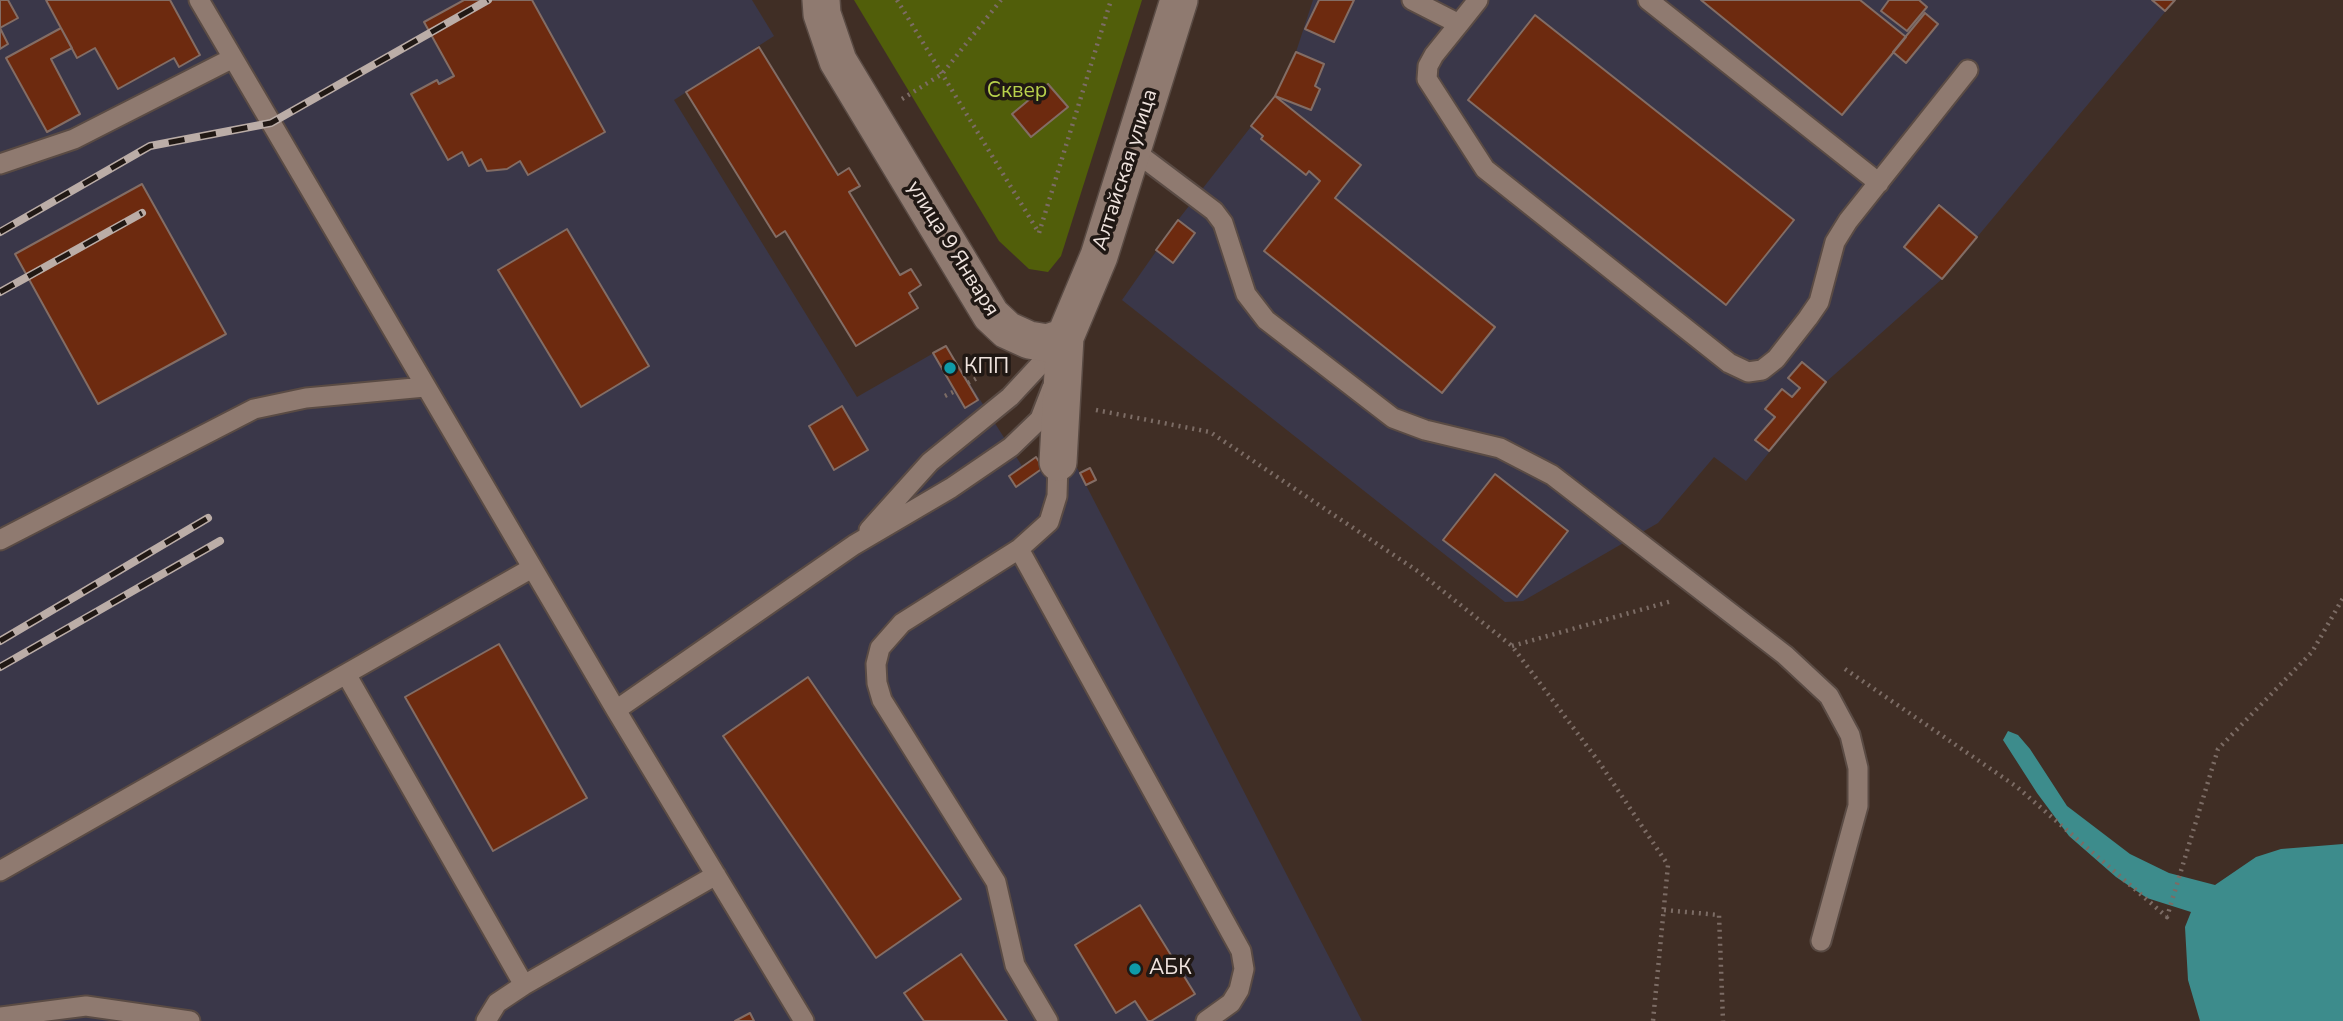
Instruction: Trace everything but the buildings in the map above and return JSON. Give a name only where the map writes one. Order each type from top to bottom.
[{"type":"street","name":"улица 9 Января","points":[[821,0],[828,38],[872,118],[990,315],[1007,330],[1029,340],[1047,343],[1065,337]]},
{"type":"street","name":"Алтайская улица","points":[[1065,337],[1099,256],[1179,0]]},
{"type":"street","points":[[1058,462],[1065,337]]},
{"type":"lane","points":[[199,0],[616,710],[804,1021]]},
{"type":"lane","points":[[1412,0],[1459,24]]},
{"type":"lane","points":[[1478,0],[1434,55],[1428,66],[1427,79],[1485,169],[1729,363],[1748,372],[1762,370],[1776,359],[1808,318],[1819,302],[1835,242],[1968,70]]},
{"type":"lane","points":[[1648,0],[1879,183]]},
{"type":"lane","points":[[0,164],[74,139],[233,58]]},
{"type":"lane","points":[[1133,150],[1214,211],[1223,223],[1246,294],[1266,320],[1393,418],[1425,430],[1500,448],[1552,475],[1785,655],[1829,696],[1850,735],[1857,768],[1858,806],[1822,941]]},
{"type":"lane","points":[[854,545],[930,462],[1010,397],[1065,337]]},
{"type":"lane","points":[[616,710],[854,545],[951,488],[1031,430],[1046,405],[1065,337]]},
{"type":"lane","points":[[0,540],[254,409],[306,398],[425,387]]},
{"type":"lane","points":[[1048,1021],[1015,965],[996,882],[882,700],[877,683],[876,664],[880,648],[902,623],[1019,548],[1049,523],[1054,510],[1058,462]]},
{"type":"lane","points":[[1019,548],[1241,951],[1244,969],[1239,990],[1231,1003],[1206,1021]]},
{"type":"lane","points":[[0,871],[532,568]]},
{"type":"lane","points":[[346,674],[524,985]]},
{"type":"lane","points":[[486,1021],[497,1003],[524,985],[716,875]]},
{"type":"lane","points":[[0,1017],[86,1006],[190,1021]]},
{"type":"path","points":[[897,0],[1038,233],[1111,0]]},
{"type":"path","points":[[872,118],[942,74],[1000,0]]},
{"type":"path","points":[[968,383],[979,377]]},
{"type":"path","points":[[945,396],[955,391]]},
{"type":"path","points":[[1061,403],[1210,432],[1419,572],[1511,646],[1598,762],[1668,865],[1653,1021]]},
{"type":"path","points":[[2167,917],[2218,749],[2312,652],[2343,598]]},
{"type":"path","points":[[1664,910],[1719,915],[1723,1021]]},
{"type":"shaded area","points":[[0,0],[752,0],[774,36],[674,100],[857,397],[946,346],[1022,466],[1043,468],[1071,456],[1362,1021],[0,1021]]},
{"type":"shaded area","points":[[1313,0],[2175,0],[1942,279],[1826,382],[1746,481],[1714,457],[1658,523],[1523,601],[1505,602],[1122,300],[1178,220],[1275,96],[1296,52]]},
{"type":"green space","name":"Сквер","points":[[854,0],[1142,0],[1061,256],[1048,272],[1029,269],[999,241]]},
{"type":"water","points":[[2008,731],[2018,735],[2030,749],[2067,806],[2130,854],[2169,873],[2215,885],[2256,857],[2281,849],[2343,844],[2343,1021],[2200,1021],[2188,980],[2185,927],[2191,912],[2147,898],[2116,877],[2069,836],[2003,740]]},
{"type":"railway","points":[[0,232],[150,146],[271,123],[488,0]]},
{"type":"railway","points":[[0,292],[142,213]]},
{"type":"railway","points":[[0,641],[208,518]]},
{"type":"railway","points":[[0,667],[220,541]]},
{"type":"place","name":"КПП","points":[[950,368]]},
{"type":"place","name":"АБК","points":[[1135,969]]}]
